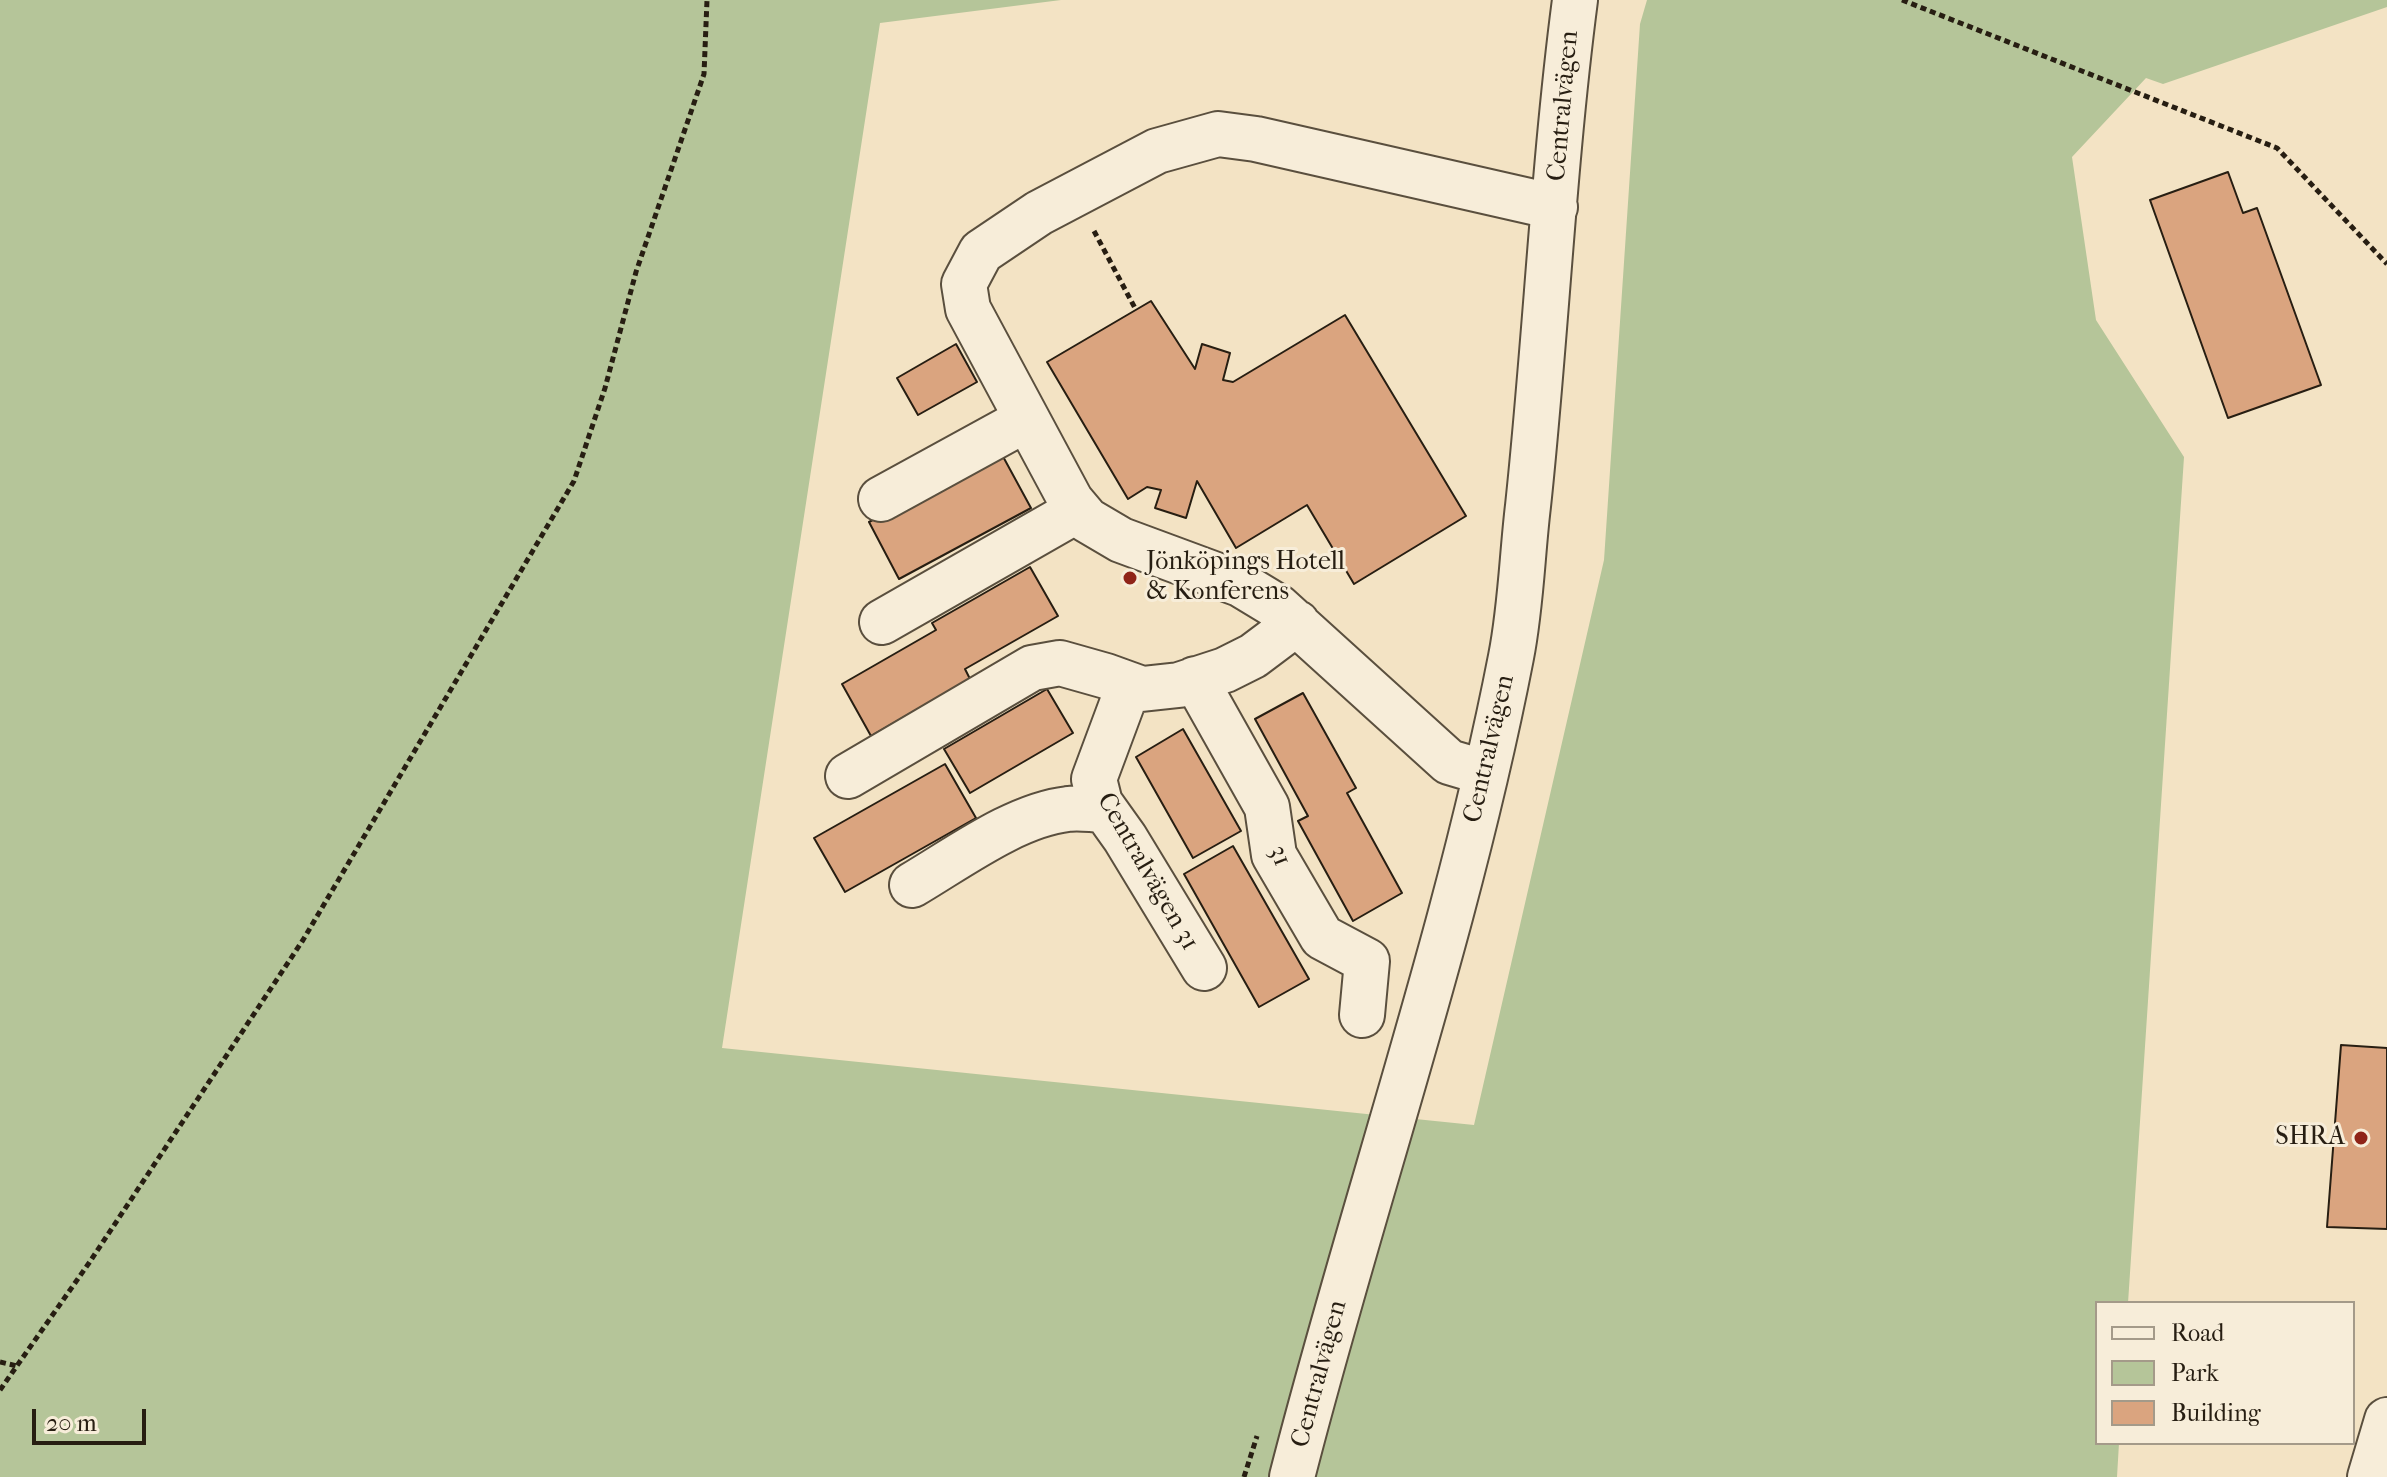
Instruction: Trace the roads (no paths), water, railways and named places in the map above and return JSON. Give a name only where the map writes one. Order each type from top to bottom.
[{"type":"street","name":"Centralvägen","points":[[1292,1477],[1314,1390],[1422,1019],[1486,773],[1512,652],[1540,394],[1565,74],[1575,0]]},
{"type":"street","points":[[1486,773],[1449,762],[1278,607],[1240,584],[1121,540],[1087,520],[1071,501],[968,309],[964,284],[981,252],[1039,213],[1157,151],[1218,134],[1256,139],[1555,207]]},
{"type":"street","points":[[881,499],[1027,419]]},
{"type":"street","points":[[882,622],[1078,510]]},
{"type":"street","points":[[848,776],[1032,668],[1060,663],[1142,689],[1179,685],[1225,670],[1253,656],[1297,623]]},
{"type":"street","name":"31","points":[[1195,679],[1267,807],[1274,855],[1322,937],[1367,961],[1362,1015]]},
{"type":"street","name":"Centralvägen 31","points":[[1129,685],[1094,779],[1100,803],[1204,968]]},
{"type":"street","points":[[912,885],[1001,832],[1036,817],[1068,808],[1105,810]]},
{"type":"street","points":[[2370,1477],[2387,1420]]},
{"type":"place","name":"Jönköpings Hotell & Konferens","points":[[1130,578]]},
{"type":"place","name":"SHRA","points":[[2361,1138]]}]
